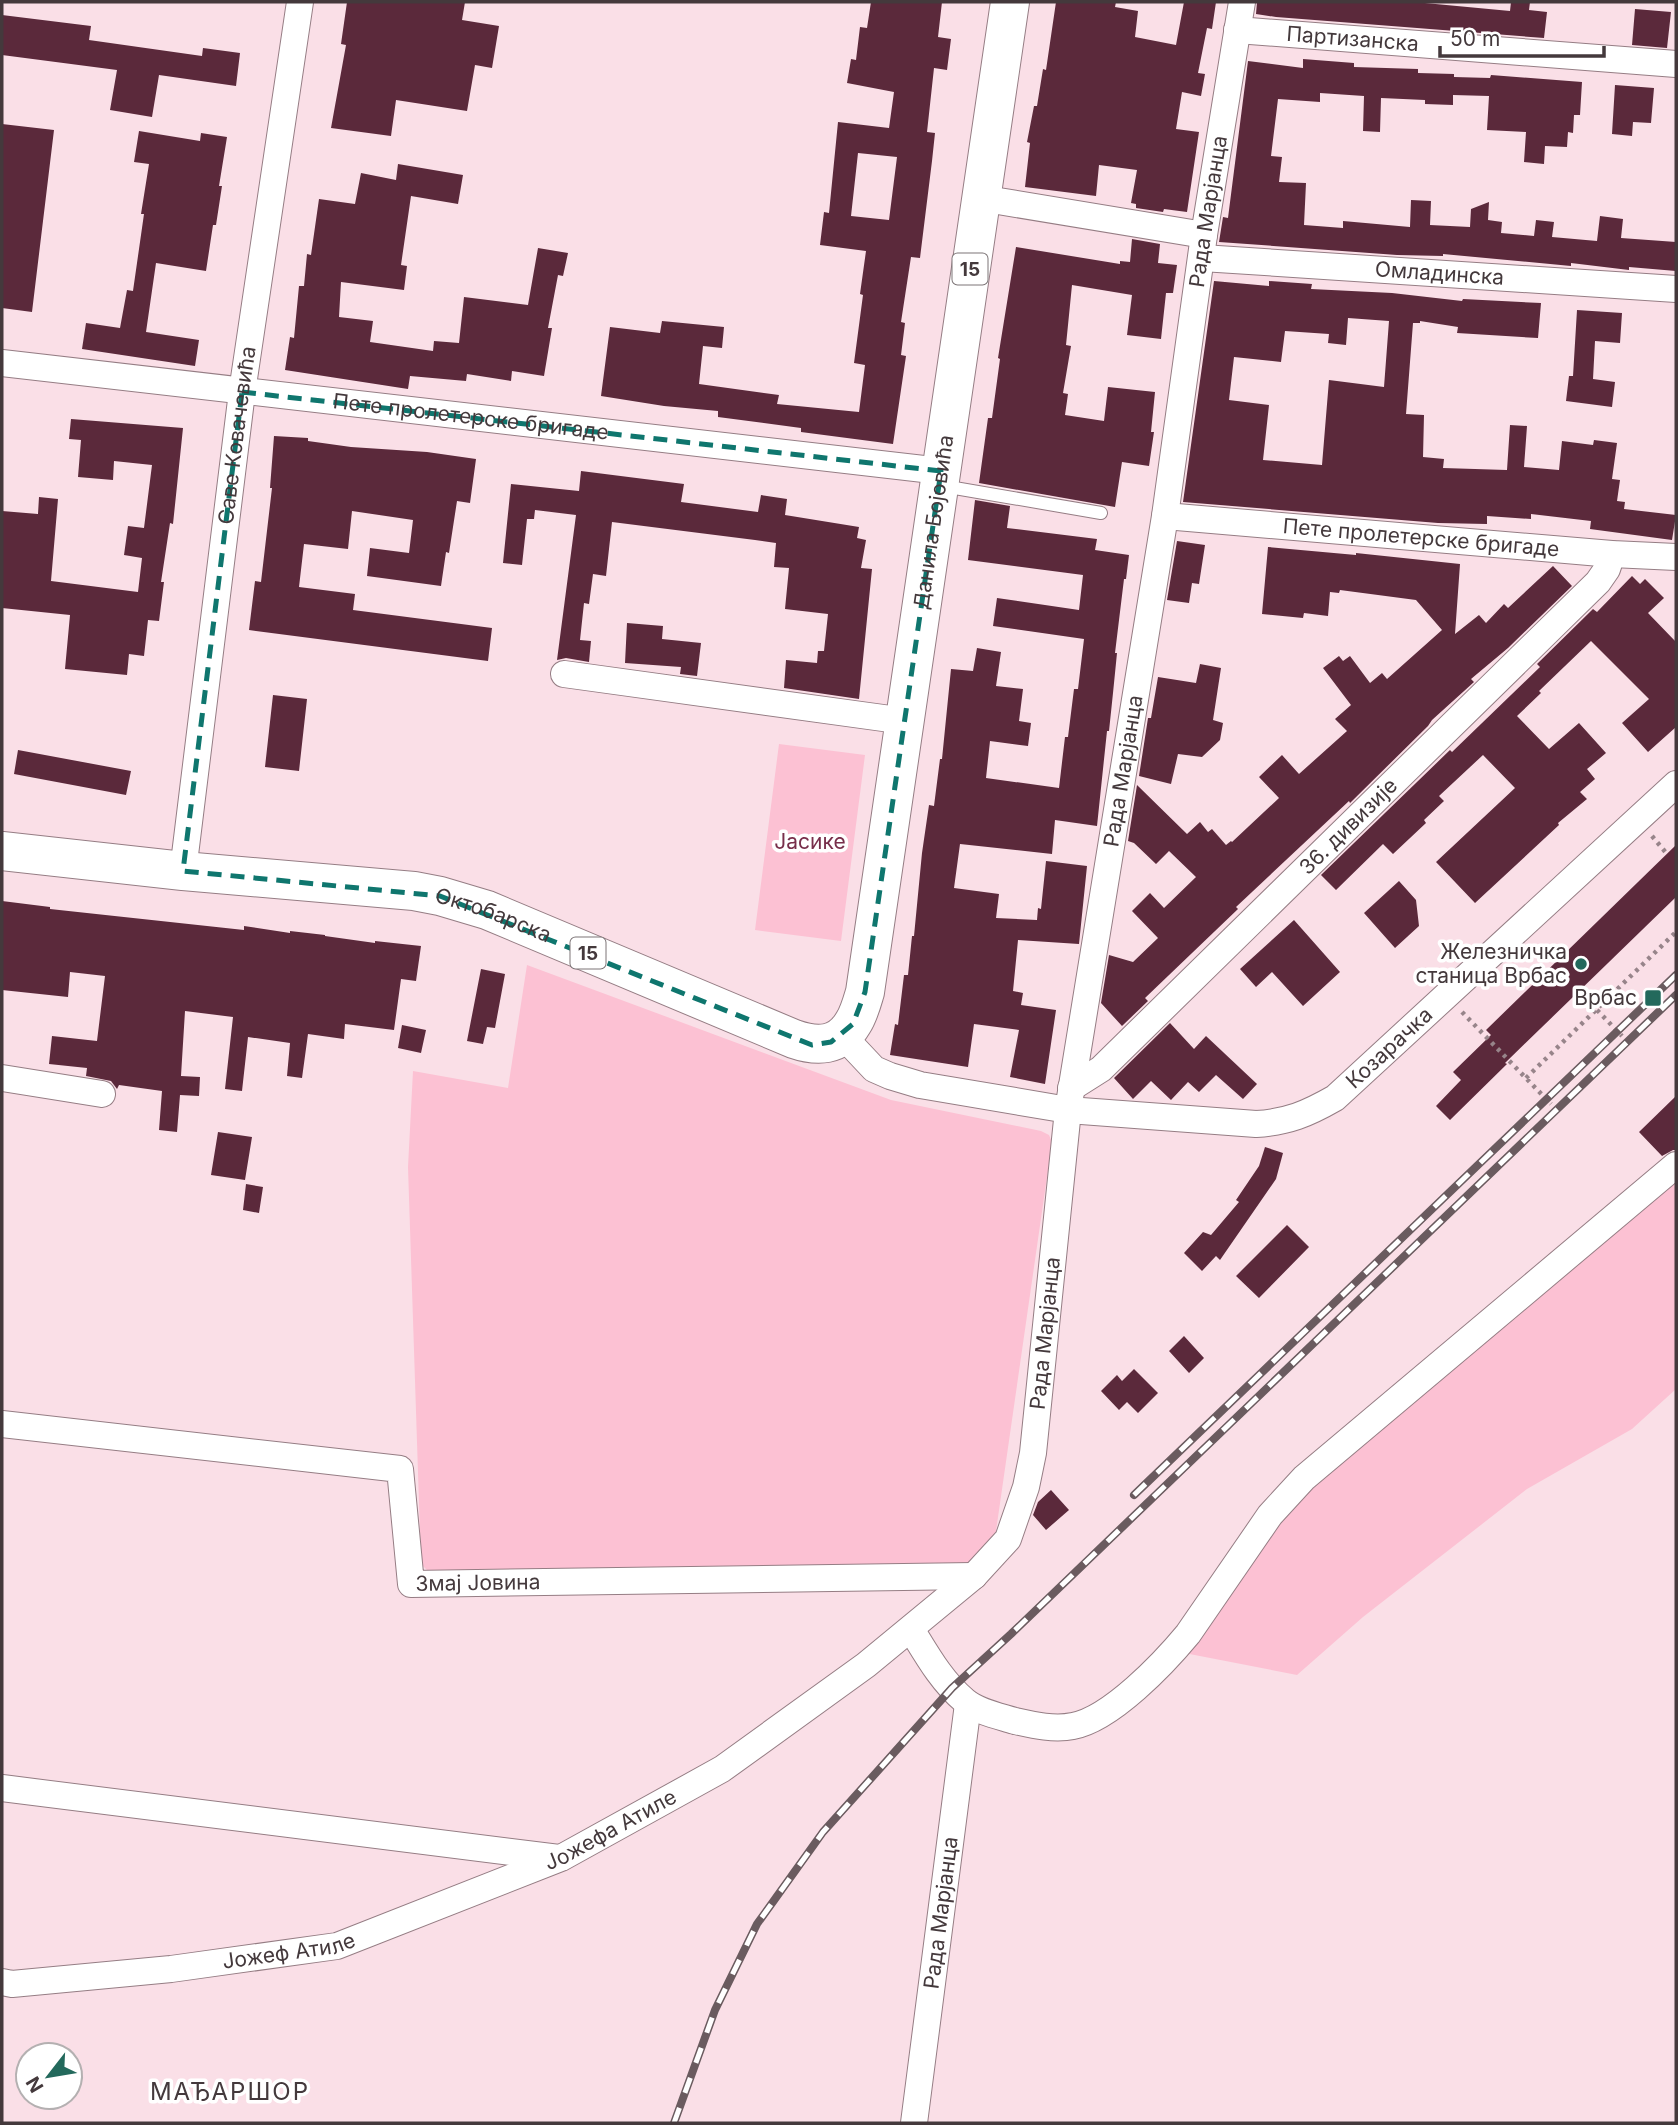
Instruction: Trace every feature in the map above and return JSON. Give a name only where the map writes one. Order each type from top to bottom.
[{"type":"main road","name":"Данила Бојовића","points":[[842,1035],[853,1024],[865,992],[1010,2]]},
{"type":"main road","name":"Октобарска","points":[[2,851],[183,871],[414,891],[440,896],[487,910],[803,1042],[822,1044],[842,1035]]},
{"type":"street","name":"Саве Ковачевића","points":[[183,871],[243,392],[300,2]]},
{"type":"street","name":"Рада Марјанца","points":[[1008,1539],[1024,1496],[1033,1453],[1069,1099],[1166,516],[1203,247],[1242,2]]},
{"type":"street","name":"Партизанска","points":[[1237,30],[1676,64]]},
{"type":"street","name":"Омладинска","points":[[980,198],[1203,247],[1676,289]]},
{"type":"street","name":"Пете пролетерске бригаде","points":[[2,363],[941,478]]},
{"type":"street","name":"Пете пролетерске бригаде","points":[[1166,516],[1612,554],[1676,557]]},
{"type":"street","name":"36. дивизије","points":[[1069,1099],[1598,582],[1612,554]]},
{"type":"street","points":[[564,674],[905,721]]},
{"type":"street","name":"Козарачка","points":[[1069,1099],[1256,1124],[1295,1119],[1335,1098],[1676,784]]},
{"type":"street","points":[[842,1035],[874,1069],[920,1085],[1069,1099]]},
{"type":"street","points":[[2,1078],[102,1094]]},
{"type":"street","points":[[911,1629],[941,1676],[968,1704],[998,1716],[1036,1726],[1080,1724],[1095,1718],[1155,1670],[1174,1651],[1270,1515],[1304,1478],[1676,1165]]},
{"type":"street","name":"Змај Јовина","points":[[2,1424],[400,1469],[411,1584],[974,1576]]},
{"type":"street","name":"Јожефа Атиле","points":[[2,1788],[561,1858],[722,1769],[866,1665],[911,1629],[974,1576],[1008,1539]]},
{"type":"street","name":"Рада Марјанца","points":[[914,2123],[968,1704]]},
{"type":"street","name":"Јожеф Атиле","points":[[2,1982],[12,1984],[171,1969],[337,1946],[561,1858]]},
{"type":"lane","points":[[941,478],[1101,513]]},
{"type":"path","points":[[1526,1078],[1676,932]]},
{"type":"path","points":[[1447,996],[1551,1104]]},
{"type":"path","points":[[1597,1010],[1622,1036]]},
{"type":"highlighted area","points":[[242,392],[941,471],[865,992],[853,1024],[831,1042],[812,1045],[440,896],[183,871]]},
{"type":"green space","name":"Јасике","points":[[779,744],[865,755],[841,941],[755,930]]},
{"type":"green space","points":[[527,965],[891,1100],[1041,1131],[1049,1135],[1052,1142],[995,1538],[962,1569],[433,1576],[421,1564],[408,1167],[413,1071],[508,1088]]},
{"type":"green space","points":[[1676,1165],[1676,1389],[1632,1429],[1527,1489],[1363,1617],[1297,1675],[1174,1651],[1270,1515]]},
{"type":"building","points":[[347,2],[465,2],[462,20],[499,26],[492,68],[475,65],[467,111],[396,100],[391,136],[331,128],[346,45],[341,44]]},
{"type":"building","points":[[871,2],[942,2],[938,37],[951,39],[947,70],[934,68],[927,132],[935,133],[932,161],[920,258],[911,257],[901,322],[905,323],[901,355],[906,356],[893,444],[801,432],[801,428],[718,417],[718,411],[601,396],[610,327],[660,333],[662,321],[724,327],[722,348],[703,346],[699,384],[779,395],[777,404],[859,412],[865,365],[854,363],[866,251],[820,245],[824,212],[829,213],[838,122],[889,128],[894,92],[847,83],[851,59],[856,60],[860,27],[867,28]],"holes":[[[858,153],[897,157],[889,220],[851,216]]]},
{"type":"building","points":[[1056,2],[1116,2],[1115,7],[1138,11],[1135,37],[1176,45],[1184,2],[1216,2],[1212,29],[1207,28],[1198,73],[1205,74],[1201,96],[1182,92],[1176,129],[1199,132],[1187,212],[1136,208],[1136,204],[1131,203],[1137,170],[1099,165],[1096,196],[1025,187],[1030,143],[1027,142],[1043,69],[1046,70]]},
{"type":"building","points":[[1257,2],[1425,2],[1510,11],[1511,2],[1530,2],[1529,10],[1547,12],[1544,38],[1276,17],[1256,14]]},
{"type":"building","points":[[1635,9],[1671,12],[1667,48],[1632,45]]},
{"type":"building","points":[[2,15],[91,26],[89,40],[202,56],[203,48],[240,53],[236,86],[159,75],[152,117],[110,110],[117,70],[2,55]]},
{"type":"building","points":[[1303,59],[1354,63],[1354,67],[1418,69],[1418,73],[1454,74],[1454,77],[1490,78],[1491,75],[1582,82],[1580,115],[1574,115],[1573,133],[1568,132],[1567,147],[1545,146],[1544,164],[1524,162],[1526,132],[1487,130],[1489,96],[1453,95],[1453,105],[1425,104],[1425,100],[1381,98],[1380,132],[1363,131],[1364,96],[1320,93],[1320,102],[1278,99],[1271,156],[1282,157],[1279,182],[1306,183],[1304,225],[1343,228],[1343,221],[1410,227],[1411,200],[1431,201],[1430,225],[1470,227],[1471,209],[1489,202],[1488,220],[1502,222],[1501,233],[1534,236],[1536,220],[1554,222],[1552,237],[1597,241],[1600,216],[1623,219],[1621,238],[1676,242],[1676,271],[1629,267],[1629,270],[1571,263],[1571,266],[1443,254],[1397,255],[1219,242],[1223,217],[1228,218],[1248,61],[1303,68]]},
{"type":"building","points":[[1615,85],[1654,88],[1651,123],[1633,122],[1632,136],[1612,134]]},
{"type":"building","points":[[2,124],[54,130],[32,312],[2,308]]},
{"type":"building","points":[[139,131],[200,141],[201,133],[227,137],[216,225],[213,225],[206,271],[156,263],[146,332],[199,340],[195,366],[82,349],[86,323],[120,328],[127,290],[133,291],[149,164],[134,162]]},
{"type":"building","points":[[398,164],[463,175],[458,204],[411,196],[401,265],[407,266],[404,290],[341,282],[339,317],[373,321],[370,342],[433,351],[434,341],[459,343],[464,297],[528,305],[538,248],[568,253],[563,276],[558,275],[548,328],[552,328],[544,376],[512,371],[511,381],[467,374],[466,381],[410,376],[408,389],[285,370],[290,337],[294,338],[299,286],[304,286],[307,254],[311,255],[319,199],[355,204],[361,173],[396,180]]},
{"type":"building","points":[[1132,239],[1160,244],[1158,263],[1177,265],[1173,293],[1166,293],[1161,339],[1127,335],[1132,295],[1072,285],[1066,345],[1071,346],[1063,393],[1068,394],[1065,415],[1104,421],[1108,387],[1155,392],[1151,432],[1154,432],[1149,466],[1122,462],[1115,507],[979,483],[988,418],[992,418],[998,358],[1016,247],[1120,264],[1120,261],[1130,262]]},
{"type":"building","points":[[1214,281],[1269,286],[1269,281],[1312,284],[1311,289],[1392,293],[1462,301],[1541,303],[1538,338],[1457,333],[1458,327],[1420,321],[1413,323],[1406,414],[1424,415],[1423,457],[1444,459],[1443,468],[1507,470],[1510,425],[1527,426],[1524,467],[1559,470],[1562,441],[1593,445],[1594,440],[1617,443],[1612,479],[1620,480],[1617,501],[1625,502],[1624,509],[1676,515],[1672,540],[1590,529],[1591,521],[1531,514],[1531,519],[1487,516],[1487,524],[1438,523],[1183,502]],"holes":[[[1348,318],[1389,321],[1384,387],[1329,380],[1322,465],[1263,460],[1269,405],[1229,400],[1234,357],[1281,362],[1285,331],[1329,334],[1328,343],[1346,345]]]},
{"type":"building","points":[[1577,310],[1622,313],[1620,343],[1595,341],[1593,379],[1615,382],[1612,407],[1566,401],[1569,376],[1573,376]]},
{"type":"building","points":[[71,419],[183,428],[173,524],[170,523],[161,582],[164,582],[159,621],[148,620],[144,656],[129,654],[127,675],[65,669],[70,615],[2,608],[2,511],[38,514],[39,497],[58,499],[51,581],[138,592],[142,558],[124,555],[128,526],[144,528],[152,465],[114,461],[113,480],[78,477],[81,440],[69,439]]},
{"type":"building","points":[[274,436],[308,438],[308,441],[351,447],[427,452],[476,459],[470,503],[457,501],[441,586],[367,576],[370,548],[409,553],[413,520],[352,511],[348,549],[304,544],[299,587],[355,594],[353,610],[492,628],[488,661],[249,630],[255,581],[261,582],[272,488]]},
{"type":"building","points":[[581,471],[684,484],[681,502],[758,512],[761,495],[787,499],[785,515],[859,527],[857,538],[866,540],[861,568],[872,569],[859,699],[784,688],[786,660],[817,663],[818,651],[824,651],[828,614],[785,609],[789,568],[774,567],[776,543],[755,540],[612,522],[606,576],[593,574],[589,604],[584,603],[580,640],[591,641],[589,662],[566,658],[557,660],[576,515],[535,510],[534,519],[527,519],[522,565],[503,563],[511,484],[579,491]]},
{"type":"building","points":[[975,500],[1010,506],[1007,528],[1097,539],[1095,550],[1129,555],[1115,653],[1113,693],[1097,826],[1055,820],[1052,854],[960,844],[954,888],[999,894],[996,918],[1037,920],[1038,908],[1041,909],[1046,861],[1087,866],[1079,944],[1018,940],[1013,991],[1023,993],[1021,1005],[1056,1010],[1045,1084],[1010,1077],[1019,1030],[974,1024],[968,1067],[890,1055],[895,1024],[898,1025],[904,975],[908,975],[929,805],[934,806],[942,759],[951,669],[973,671],[977,648],[1001,652],[996,686],[1023,689],[1019,721],[1031,723],[1028,746],[990,741],[986,778],[1059,788],[1074,689],[1078,689],[1084,639],[993,626],[997,598],[1079,610],[1083,575],[968,560]]},
{"type":"building","points":[[1177,541],[1205,545],[1199,584],[1192,583],[1189,603],[1167,600]]},
{"type":"building","points":[[1268,547],[1460,564],[1455,634],[1479,615],[1486,623],[1504,604],[1508,608],[1553,566],[1572,586],[1508,648],[1471,679],[1474,682],[1432,720],[1350,803],[1349,801],[1236,907],[1238,909],[1145,998],[1148,1001],[1122,1026],[1101,1003],[1109,955],[1133,962],[1158,938],[1132,911],[1150,893],[1164,908],[1196,877],[1169,851],[1156,864],[1134,843],[1128,841],[1137,785],[1187,834],[1200,822],[1208,832],[1212,829],[1226,845],[1232,842],[1279,798],[1259,777],[1282,755],[1299,774],[1347,731],[1335,719],[1351,705],[1323,668],[1339,656],[1343,661],[1350,656],[1370,683],[1382,673],[1387,679],[1442,630],[1416,600],[1340,590],[1339,593],[1330,592],[1328,616],[1304,613],[1303,618],[1262,614]]},
{"type":"building","points":[[1632,576],[1640,584],[1645,579],[1664,598],[1648,613],[1676,642],[1676,727],[1648,752],[1622,723],[1649,699],[1591,641],[1517,716],[1549,749],[1579,723],[1606,753],[1587,769],[1595,779],[1580,792],[1587,799],[1558,823],[1559,825],[1475,903],[1436,862],[1515,788],[1483,755],[1439,796],[1444,801],[1424,820],[1426,823],[1393,854],[1383,844],[1336,890],[1321,875],[1540,667],[1537,664],[1593,609],[1597,612]]},
{"type":"building","points":[[627,623],[663,626],[662,639],[701,643],[697,676],[680,674],[681,667],[625,663]]},
{"type":"building","points":[[1200,664],[1221,668],[1213,720],[1223,723],[1220,740],[1202,757],[1178,754],[1171,784],[1139,776],[1158,677],[1196,683]]},
{"type":"building","points":[[273,695],[307,699],[299,771],[265,767]]},
{"type":"building","points":[[18,750],[131,771],[126,795],[14,774]]},
{"type":"building","name":"Железничка станица Врбас","points":[[1676,845],[1676,897],[1450,1120],[1436,1106],[1461,1080],[1453,1072],[1491,1035],[1486,1030]]},
{"type":"building","points":[[1399,881],[1416,900],[1419,926],[1395,948],[1364,913]]},
{"type":"building","points":[[2,901],[50,909],[244,930],[244,926],[375,943],[421,946],[416,981],[401,979],[394,1030],[345,1024],[344,1039],[308,1034],[302,1078],[287,1076],[290,1043],[248,1037],[242,1091],[225,1089],[233,1017],[185,1011],[181,1076],[200,1077],[199,1096],[180,1095],[177,1132],[159,1130],[162,1091],[119,1085],[117,1089],[111,1081],[86,1076],[87,1068],[49,1064],[52,1036],[97,1041],[105,976],[70,972],[68,997],[2,990]]},
{"type":"building","points":[[1294,920],[1340,972],[1303,1006],[1272,972],[1256,987],[1240,969]]},
{"type":"building","points":[[481,969],[505,974],[495,1028],[487,1027],[483,1044],[467,1041]]},
{"type":"building","points":[[1170,1023],[1194,1049],[1206,1036],[1257,1084],[1243,1099],[1216,1075],[1199,1092],[1188,1082],[1171,1100],[1151,1081],[1133,1099],[1114,1078]]},
{"type":"building","points":[[402,1025],[426,1030],[421,1053],[398,1048]]},
{"type":"building","points":[[1676,1096],[1676,1150],[1662,1156],[1639,1132]]},
{"type":"building","points":[[218,1132],[252,1137],[245,1180],[211,1175]]},
{"type":"building","points":[[1265,1147],[1283,1153],[1276,1179],[1220,1260],[1216,1256],[1202,1271],[1184,1253],[1203,1232],[1211,1235],[1239,1202],[1236,1200],[1259,1166]]},
{"type":"building","points":[[246,1184],[263,1187],[259,1213],[243,1210]]},
{"type":"building","points":[[1287,1225],[1309,1247],[1259,1298],[1236,1276]]},
{"type":"building","points":[[1184,1336],[1204,1358],[1189,1373],[1169,1351]]},
{"type":"building","points":[[1134,1369],[1158,1393],[1138,1413],[1127,1402],[1119,1410],[1101,1391],[1117,1375],[1122,1381]]},
{"type":"building","points":[[1051,1490],[1069,1510],[1046,1530],[1033,1515],[1038,1502]]},
{"type":"railway","points":[[1134,1495],[1676,975]]},
{"type":"railway","points":[[674,2123],[715,2010],[757,1924],[823,1832],[952,1688],[1676,995]]},
{"type":"place","name":"Железничка станица Врбас","points":[[1581,964]]},
{"type":"place","name":"Врбас","points":[[1653,998]]},
{"type":"district","name":"МАЂАРШОР","points":[[230,2092]]}]
